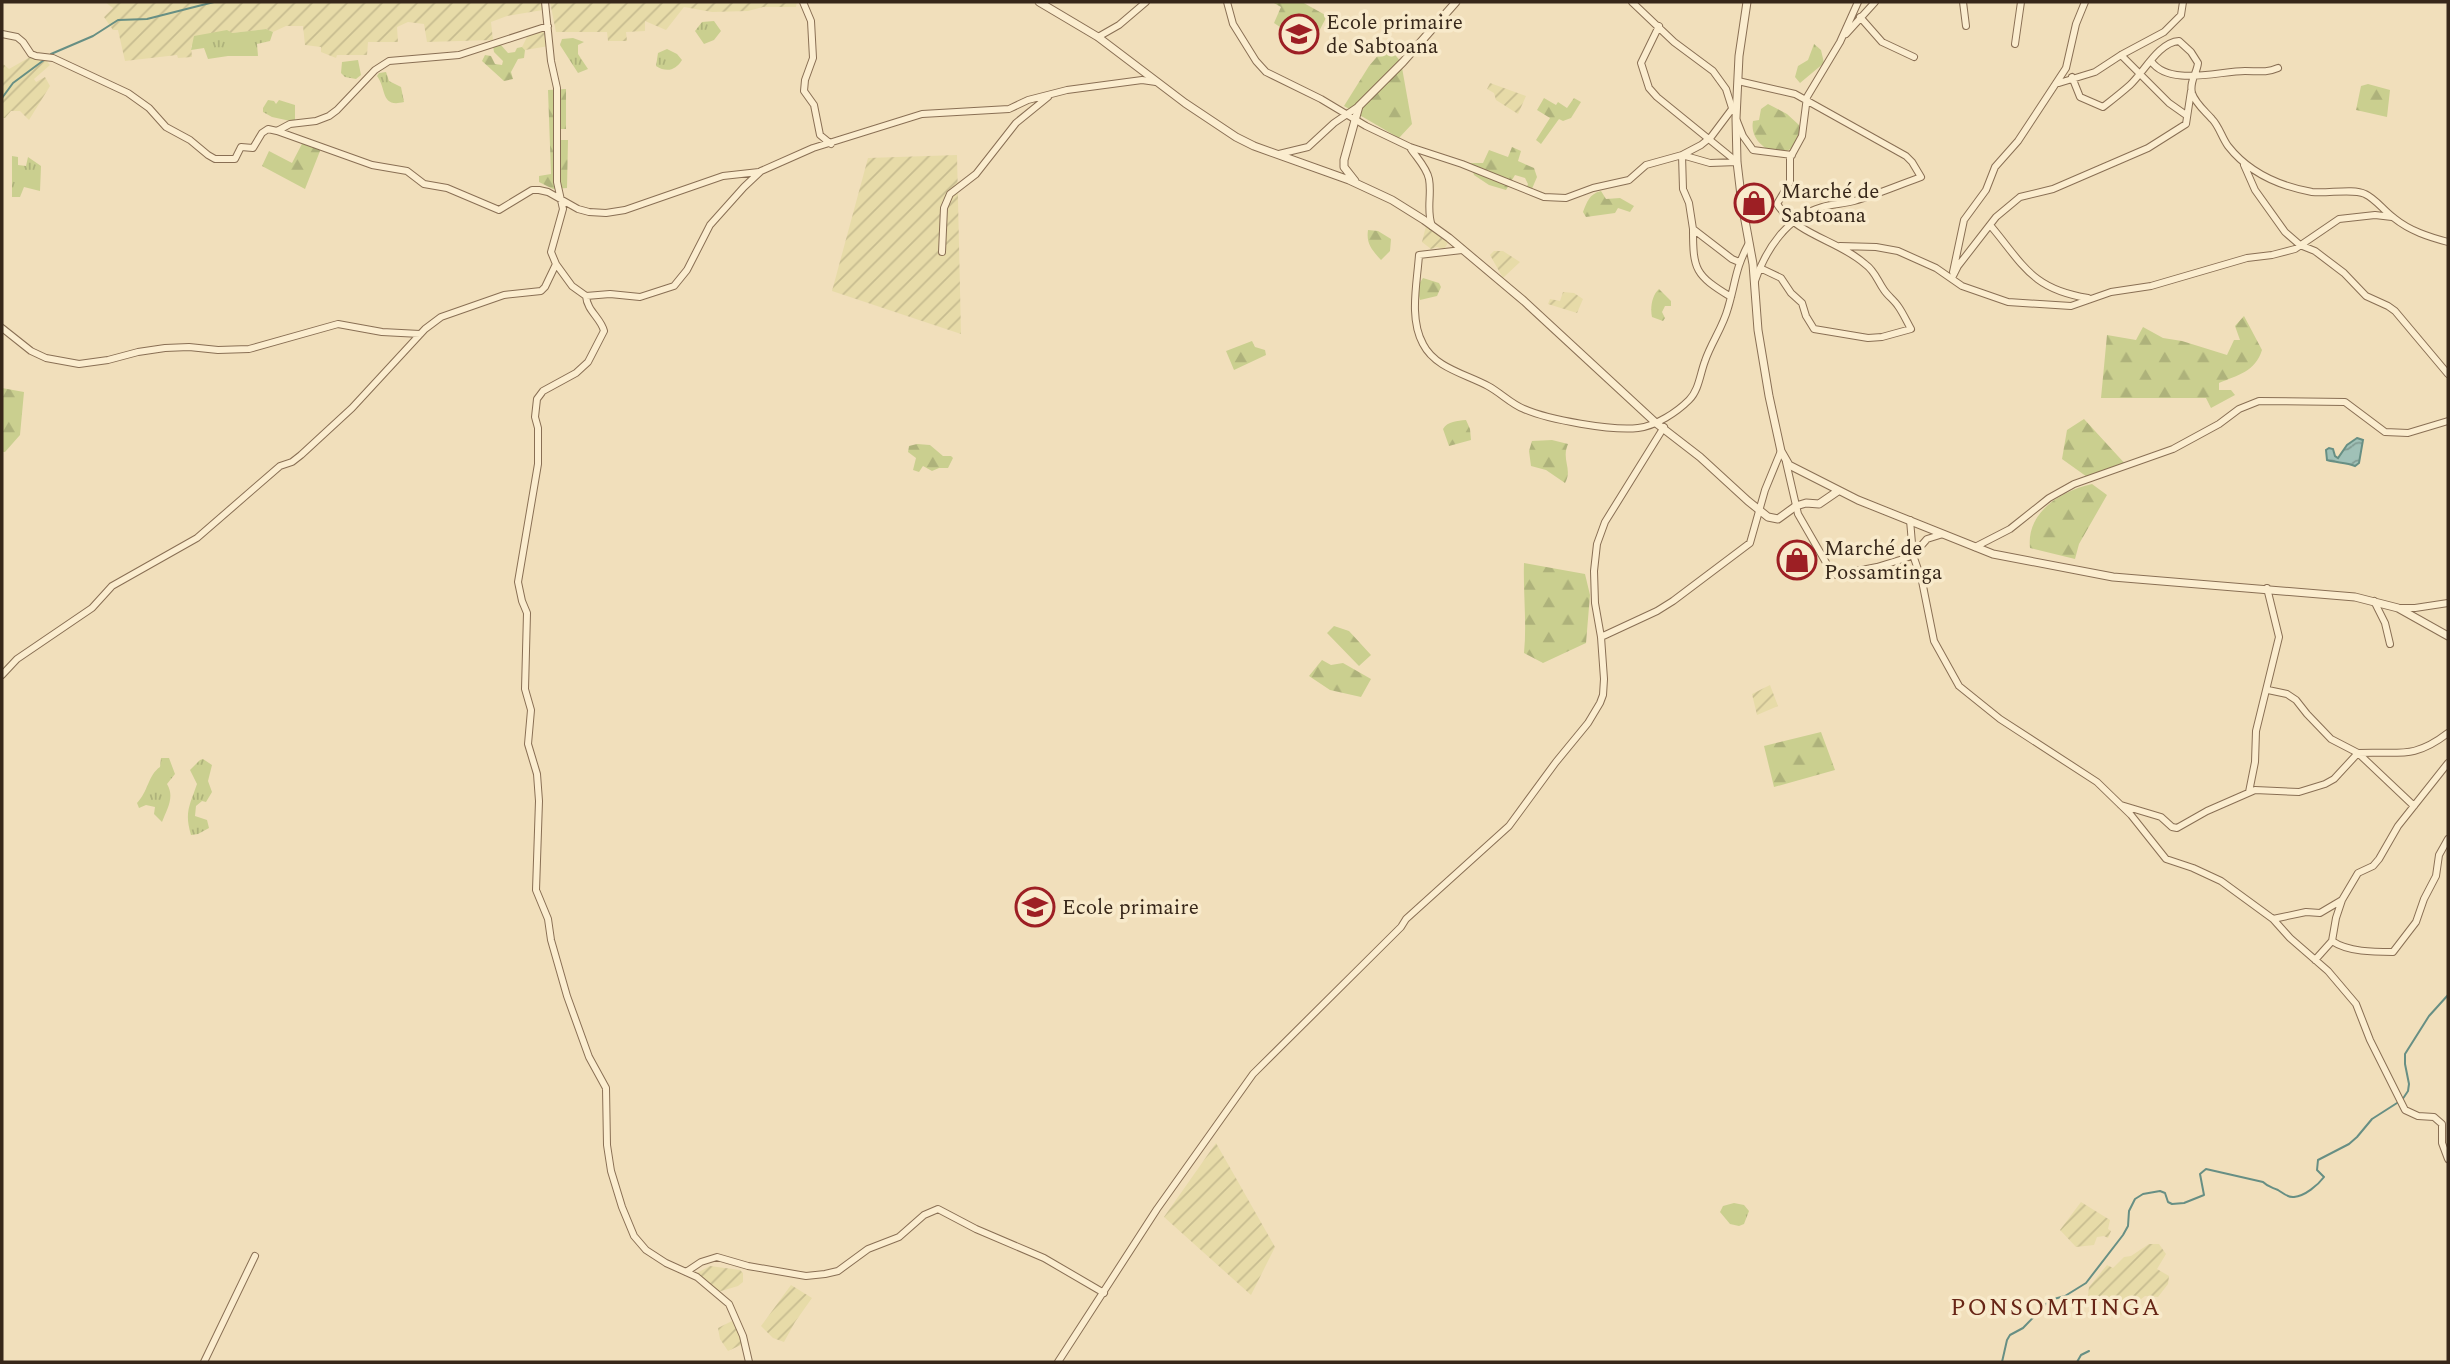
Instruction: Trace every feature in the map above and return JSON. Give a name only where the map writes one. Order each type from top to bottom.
[{"type":"street","points":[[545,2],[551,61],[557,88],[557,183],[562,216],[551,252],[572,286],[586,296],[610,294],[640,297],[674,286],[687,270],[710,225],[761,172]]},
{"type":"street","points":[[803,2],[811,21],[813,58],[804,91],[814,105],[820,135],[831,144]]},
{"type":"street","points":[[1039,2],[1098,37],[1156,82],[1236,137],[1358,184],[1392,200],[1432,226],[1575,346],[1660,425],[1760,510],[1777,520],[1796,506],[1806,503],[1819,504],[1838,491]]},
{"type":"street","points":[[1098,37],[1119,25],[1146,2]]},
{"type":"street","points":[[1227,2],[1233,24],[1255,61],[1266,72],[1410,147],[1462,164],[1544,197],[1566,198],[1593,188],[1621,184],[1646,165],[1682,155],[1708,139],[1732,109]]},
{"type":"street","points":[[1278,154],[1308,148],[1334,123],[1351,116],[1404,62],[1456,2]]},
{"type":"street","points":[[1632,2],[1674,43],[1713,71],[1727,91],[1743,136],[1754,150],[1792,155]]},
{"type":"street","points":[[1747,2],[1738,80],[1737,162],[1750,241],[1758,330],[1769,396],[1796,506],[1807,531],[1836,575],[1877,567],[1913,555],[1927,539],[1942,534]]},
{"type":"street","points":[[1759,268],[1781,278],[1801,303],[1814,329],[1868,338],[1911,330],[1874,271],[1838,246],[1813,235],[1777,204],[1790,182],[1790,163],[1802,136],[1809,93],[1840,42],[1858,2]]},
{"type":"street","points":[[1840,42],[1875,2]]},
{"type":"street","points":[[1964,2],[1966,26]]},
{"type":"street","points":[[2015,44],[2021,2]]},
{"type":"street","points":[[1952,278],[1965,219],[1986,190],[1995,167],[2018,141],[2068,65],[2076,24],[2085,2]]},
{"type":"street","points":[[2057,83],[2095,72],[2169,29],[2181,15],[2183,2]]},
{"type":"street","points":[[1860,18],[1882,42],[1914,57]]},
{"type":"street","points":[[277,131],[290,124],[316,121],[337,110],[374,69],[389,61],[459,55],[548,26]]},
{"type":"street","points":[[1659,26],[1641,63],[1649,88],[1737,162]]},
{"type":"street","points":[[2,34],[23,41],[31,54],[53,58],[128,93],[149,108],[166,127],[190,139],[215,159],[235,159],[239,148],[253,148],[262,133],[268,129],[372,165],[407,171],[424,184],[447,188],[499,210],[532,190],[543,190],[578,209],[607,213],[625,210],[698,187],[723,176],[761,172],[813,148],[914,116],[933,112],[1009,109],[1053,93],[1142,80],[1156,82]]},
{"type":"street","points":[[1952,278],[2007,205],[2020,197],[2053,188],[2148,148],[2186,124],[2192,76],[2197,71],[2198,63],[2192,52],[2179,41],[2174,41],[2103,107],[2080,97],[2072,78]]},
{"type":"street","points":[[2121,55],[2169,103],[2186,115]]},
{"type":"street","points":[[2151,61],[2163,71],[2192,76],[2246,71],[2260,73],[2278,68]]},
{"type":"street","points":[[1738,80],[1792,93],[1853,125],[1906,156],[1921,177],[1855,201],[1818,208],[1794,221],[1776,240],[1759,268],[1755,281]]},
{"type":"street","points":[[2191,92],[2230,148],[2267,178],[2315,192],[2362,192],[2392,216],[2422,234],[2448,242]]},
{"type":"street","points":[[942,252],[944,208],[950,194],[976,174],[1016,123],[1053,93]]},
{"type":"street","points":[[1351,116],[1344,167],[1358,184]]},
{"type":"street","points":[[1410,147],[1429,180],[1432,226]]},
{"type":"street","points":[[1682,155],[1710,163],[1737,162]]},
{"type":"street","points":[[1682,155],[1683,189],[1689,203],[1696,270],[1731,297]]},
{"type":"street","points":[[2242,160],[2255,190],[2285,232],[2300,245],[2315,251],[2344,273],[2366,296],[2395,311],[2448,374]]},
{"type":"street","points":[[1838,246],[1876,247],[1898,251],[1921,260],[1962,286],[1982,294],[2027,305],[2071,306],[2125,289],[2151,286],[2210,271],[2247,258],[2295,249],[2339,219],[2392,216]]},
{"type":"street","points":[[1990,225],[2038,281],[2055,289],[2093,299]]},
{"type":"street","points":[[1693,229],[1739,262]]},
{"type":"street","points":[[1058,1362],[1157,1209],[1254,1074],[1406,919],[1509,826],[1588,723],[1603,695],[1601,637],[1595,603],[1597,544],[1605,523],[1660,425],[1694,394],[1709,349],[1725,318],[1739,262],[1750,241]]},
{"type":"street","points":[[1462,250],[1419,256],[1415,287],[1416,320],[1422,343],[1434,359],[1492,388],[1524,409],[1561,420],[1627,428],[1660,425]]},
{"type":"street","points":[[2,675],[17,659],[80,618],[112,586],[197,538],[245,494],[279,467],[292,462],[352,408],[420,334],[440,317],[504,295],[541,291],[556,264]]},
{"type":"street","points":[[586,296],[587,305],[604,331],[588,362],[576,373],[543,391],[537,399],[535,417],[538,428],[538,464],[519,577],[520,594],[527,617],[524,659],[525,689],[531,710],[528,744],[537,774],[539,801],[536,890],[548,919],[551,940],[567,996],[589,1057],[606,1088],[607,1145],[611,1171],[634,1236],[646,1250],[666,1263],[697,1277],[733,1310],[750,1362]]},
{"type":"street","points":[[2,328],[31,351],[46,358],[79,364],[165,348],[189,346],[218,350],[249,349],[338,324],[374,331],[420,334]]},
{"type":"street","points":[[1975,547],[2010,529],[2049,498],[2074,484],[2173,449],[2219,424],[2239,409],[2259,401],[2345,402],[2385,432],[2408,433],[2448,421]]},
{"type":"street","points":[[1601,637],[1657,611],[1750,543],[1765,490],[1781,451]]},
{"type":"street","points":[[1786,462],[1838,491],[1942,534],[1975,547],[2028,562],[2113,577],[2267,588],[2373,600],[2399,608],[2448,636]]},
{"type":"street","points":[[1910,520],[1913,555],[1922,580],[1934,641],[1959,686],[2000,719],[2097,782],[2121,805],[2166,859],[2221,881],[2273,919],[2328,971],[2356,1004],[2370,1040],[2405,1110],[2440,1121],[2442,1143],[2448,1159]]},
{"type":"street","points":[[2249,792],[2255,762],[2256,731],[2279,637],[2267,588]]},
{"type":"street","points":[[2373,600],[2385,623],[2390,644]]},
{"type":"street","points":[[2399,608],[2448,603]]},
{"type":"street","points":[[2268,690],[2291,696],[2331,739],[2358,753],[2414,806]]},
{"type":"street","points":[[2121,805],[2161,817],[2175,828],[2249,792],[2260,789],[2293,793],[2319,787],[2334,779],[2358,753],[2412,753],[2427,748],[2448,733]]},
{"type":"street","points":[[2315,960],[2332,941],[2342,900],[2358,873],[2374,866],[2398,826],[2448,763]]},
{"type":"street","points":[[2332,941],[2340,946],[2393,952],[2416,922],[2436,876],[2439,855],[2448,839]]},
{"type":"street","points":[[2273,919],[2306,912],[2320,913],[2342,900]]},
{"type":"street","points":[[686,1272],[701,1262],[717,1257],[748,1266],[806,1276],[838,1271],[868,1250],[899,1237],[924,1215],[938,1209],[976,1229],[1044,1258],[1104,1293]]},
{"type":"street","points":[[204,1362],[256,1256]]},
{"type":"shaded area","points":[[105,2],[541,2],[543,10],[507,16],[491,22],[493,40],[427,42],[424,24],[408,22],[397,27],[398,42],[368,42],[367,55],[337,55],[336,58],[321,52],[321,47],[305,45],[303,26],[286,26],[273,32],[266,29],[232,33],[191,46],[192,57],[178,58],[177,55],[125,61],[118,30],[113,30],[104,17],[113,8]]},
{"type":"shaded area","points":[[550,2],[797,2],[796,7],[763,7],[748,11],[712,12],[684,7],[666,30],[645,21],[645,31],[626,32],[627,41],[608,41],[607,32],[556,32]]},
{"type":"shaded area","points":[[541,31],[548,35],[549,46],[525,50],[522,47],[528,35]]},
{"type":"shaded area","points":[[30,57],[45,59],[50,65],[34,79],[36,82],[45,77],[50,86],[29,120],[20,111],[11,111],[2,118],[2,63],[9,69]]},
{"type":"shaded area","points":[[1490,83],[1526,96],[1518,114],[1496,100],[1494,93],[1487,89]]},
{"type":"shaded area","points":[[957,155],[961,334],[832,291],[868,158]]},
{"type":"shaded area","points":[[1426,226],[1448,243],[1444,249],[1431,249],[1422,242]]},
{"type":"shaded area","points":[[1494,251],[1503,251],[1520,262],[1503,278],[1490,255]]},
{"type":"shaded area","points":[[1563,292],[1574,293],[1583,299],[1577,313],[1548,304],[1550,299],[1560,301]]},
{"type":"shaded area","points":[[1770,685],[1778,706],[1757,715],[1752,694]]},
{"type":"shaded area","points":[[1216,1143],[1275,1247],[1251,1295],[1164,1217]]},
{"type":"shaded area","points":[[2081,1202],[2110,1220],[2108,1229],[2111,1231],[2108,1238],[2097,1237],[2094,1245],[2076,1247],[2060,1230]]},
{"type":"shaded area","points":[[2149,1244],[2159,1244],[2166,1254],[2157,1269],[2169,1276],[2168,1284],[2158,1297],[2145,1296],[2121,1315],[2088,1296],[2089,1287],[2107,1265],[2113,1268],[2124,1257],[2131,1256]]},
{"type":"shaded area","points":[[710,1266],[740,1270],[743,1273],[743,1282],[718,1292],[697,1273]]},
{"type":"shaded area","points":[[791,1285],[812,1298],[784,1342],[773,1338],[761,1326]]},
{"type":"shaded area","points":[[734,1320],[743,1344],[728,1351],[720,1339],[718,1328]]},
{"type":"green space","points":[[1272,2],[1302,2],[1327,16],[1316,37],[1284,22],[1280,27],[1274,23],[1281,7]]},
{"type":"green space","points":[[714,21],[721,31],[714,40],[704,44],[695,31],[702,22]]},
{"type":"green space","points":[[266,29],[273,32],[270,41],[257,44],[258,56],[208,59],[204,48],[191,50],[194,36],[227,30],[232,33]]},
{"type":"green space","points":[[573,38],[584,42],[578,45],[578,54],[588,69],[578,73],[560,45],[562,39]]},
{"type":"green space","points":[[500,44],[508,53],[522,47],[525,50],[524,58],[518,59],[511,72],[513,79],[504,81],[482,61],[485,55],[491,56],[495,64],[502,65],[503,61],[494,52],[493,46]]},
{"type":"green space","points":[[1814,44],[1821,50],[1824,63],[1800,83],[1795,77],[1798,66],[1808,60]]},
{"type":"green space","points":[[1387,45],[1401,62],[1412,124],[1399,138],[1344,106],[1369,66]]},
{"type":"green space","points":[[667,49],[682,60],[674,68],[667,70],[656,66],[658,53]]},
{"type":"green space","points":[[358,60],[361,75],[356,79],[345,77],[341,73],[342,62]]},
{"type":"green space","points":[[386,72],[389,81],[401,87],[404,102],[391,102],[385,96],[377,76]]},
{"type":"green space","points":[[2368,84],[2390,90],[2387,117],[2356,110],[2361,86]]},
{"type":"green space","points":[[566,89],[566,129],[558,129],[559,140],[568,140],[567,188],[553,189],[539,182],[539,176],[551,174],[548,90]]},
{"type":"green space","points":[[1544,98],[1567,108],[1574,98],[1581,102],[1571,118],[1563,121],[1559,119],[1541,144],[1536,140],[1550,118],[1537,110]]},
{"type":"green space","points":[[268,100],[276,104],[279,100],[295,105],[295,122],[263,112]]},
{"type":"green space","points":[[1768,104],[1787,114],[1799,125],[1797,139],[1792,148],[1784,152],[1765,148],[1753,132],[1753,121],[1759,120],[1761,109]]},
{"type":"green space","points":[[304,140],[322,146],[305,189],[262,166],[269,151],[292,163]]},
{"type":"green space","points":[[1512,147],[1521,151],[1518,161],[1534,168],[1537,177],[1531,191],[1526,189],[1528,184],[1525,178],[1515,175],[1506,190],[1489,185],[1474,175],[1470,163],[1483,163],[1489,150],[1508,157]]},
{"type":"green space","points":[[12,156],[18,157],[18,165],[26,166],[28,157],[41,166],[40,191],[24,187],[20,197],[12,197]]},
{"type":"green space","points":[[1601,191],[1606,199],[1620,198],[1634,206],[1630,212],[1618,208],[1615,213],[1586,217],[1583,212],[1587,202],[1591,196]]},
{"type":"green space","points":[[1368,230],[1378,231],[1391,239],[1390,251],[1381,260],[1372,250]]},
{"type":"green space","points":[[1423,278],[1439,283],[1441,287],[1437,296],[1420,300],[1417,287]]},
{"type":"green space","points":[[1659,289],[1671,301],[1671,306],[1665,306],[1662,312],[1665,318],[1663,321],[1652,317],[1651,313],[1653,298]]},
{"type":"green space","points":[[2244,316],[2262,350],[2250,368],[2219,383],[2219,390],[2231,390],[2235,395],[2211,408],[2206,398],[2101,398],[2107,335],[2136,340],[2143,327],[2163,338],[2227,355],[2234,340],[2240,340],[2235,326]]},
{"type":"green space","points":[[1252,341],[1255,347],[1265,350],[1266,355],[1234,370],[1226,351]]},
{"type":"green space","points":[[2,388],[24,392],[20,435],[5,452],[2,452]]},
{"type":"green space","points":[[2084,419],[2128,467],[2090,479],[2062,459],[2067,430]]},
{"type":"green space","points":[[1466,420],[1471,440],[1449,446],[1443,429],[1450,423]]},
{"type":"green space","points":[[1552,440],[1568,444],[1568,473],[1565,483],[1546,470],[1531,466],[1529,451],[1532,441]]},
{"type":"green space","points":[[930,445],[943,456],[951,456],[953,458],[948,468],[932,471],[923,466],[919,472],[913,470],[916,458],[908,452],[909,446]]},
{"type":"green space","points":[[2092,484],[2107,495],[2079,544],[2075,559],[2030,548],[2030,535],[2034,524],[2048,505],[2069,492]]},
{"type":"green space","points":[[1524,563],[1585,574],[1590,595],[1586,643],[1543,663],[1524,653]]},
{"type":"green space","points":[[1334,626],[1349,631],[1371,655],[1359,666],[1327,633]]},
{"type":"green space","points":[[1322,660],[1331,665],[1343,663],[1371,679],[1361,697],[1330,690],[1309,676]]},
{"type":"green space","points":[[1821,732],[1835,770],[1774,787],[1764,746]]},
{"type":"green space","points":[[161,758],[169,758],[175,774],[167,784],[170,798],[162,822],[154,814],[155,807],[146,805],[139,808],[137,803],[153,774],[160,767]]},
{"type":"green space","points":[[203,759],[212,765],[208,781],[212,792],[206,802],[202,801],[196,806],[195,816],[207,820],[209,828],[191,835],[188,814],[197,784],[190,770]]},
{"type":"green space","points":[[1734,1203],[1744,1205],[1749,1211],[1744,1224],[1739,1226],[1730,1224],[1720,1212],[1723,1206]]},
{"type":"water","points":[[2357,438],[2363,440],[2359,463],[2355,466],[2327,460],[2326,450],[2333,449],[2338,458],[2347,445]]},
{"type":"waterway","points":[[51,54],[93,36],[118,20],[147,19],[214,2]]},
{"type":"waterway","points":[[2,98],[13,83],[44,60]]},
{"type":"waterway","points":[[2402,1100],[2409,1084],[2405,1054],[2429,1016],[2448,995]]},
{"type":"waterway","points":[[2002,1362],[2010,1335],[2023,1328],[2050,1300],[2065,1296],[2086,1283],[2123,1235],[2135,1199],[2143,1194],[2160,1191],[2165,1193],[2168,1202],[2172,1204],[2184,1203],[2204,1195],[2200,1174],[2206,1169],[2263,1182],[2288,1196],[2302,1195],[2324,1177],[2317,1170],[2318,1160],[2349,1144],[2372,1119],[2397,1103]]},
{"type":"waterway","points":[[2077,1362],[2081,1355],[2089,1351]]},
{"type":"place","name":"Ecole primaire de Sabtoana","points":[[1299,34]]},
{"type":"place","name":"Marché de Sabtoana","points":[[1754,203]]},
{"type":"place","name":"Marché de Possamtinga","points":[[1797,560]]},
{"type":"place","name":"Ecole primaire","points":[[1035,907]]},
{"type":"district","name":"PONSOMTINGA","points":[[2056,1307]]}]
